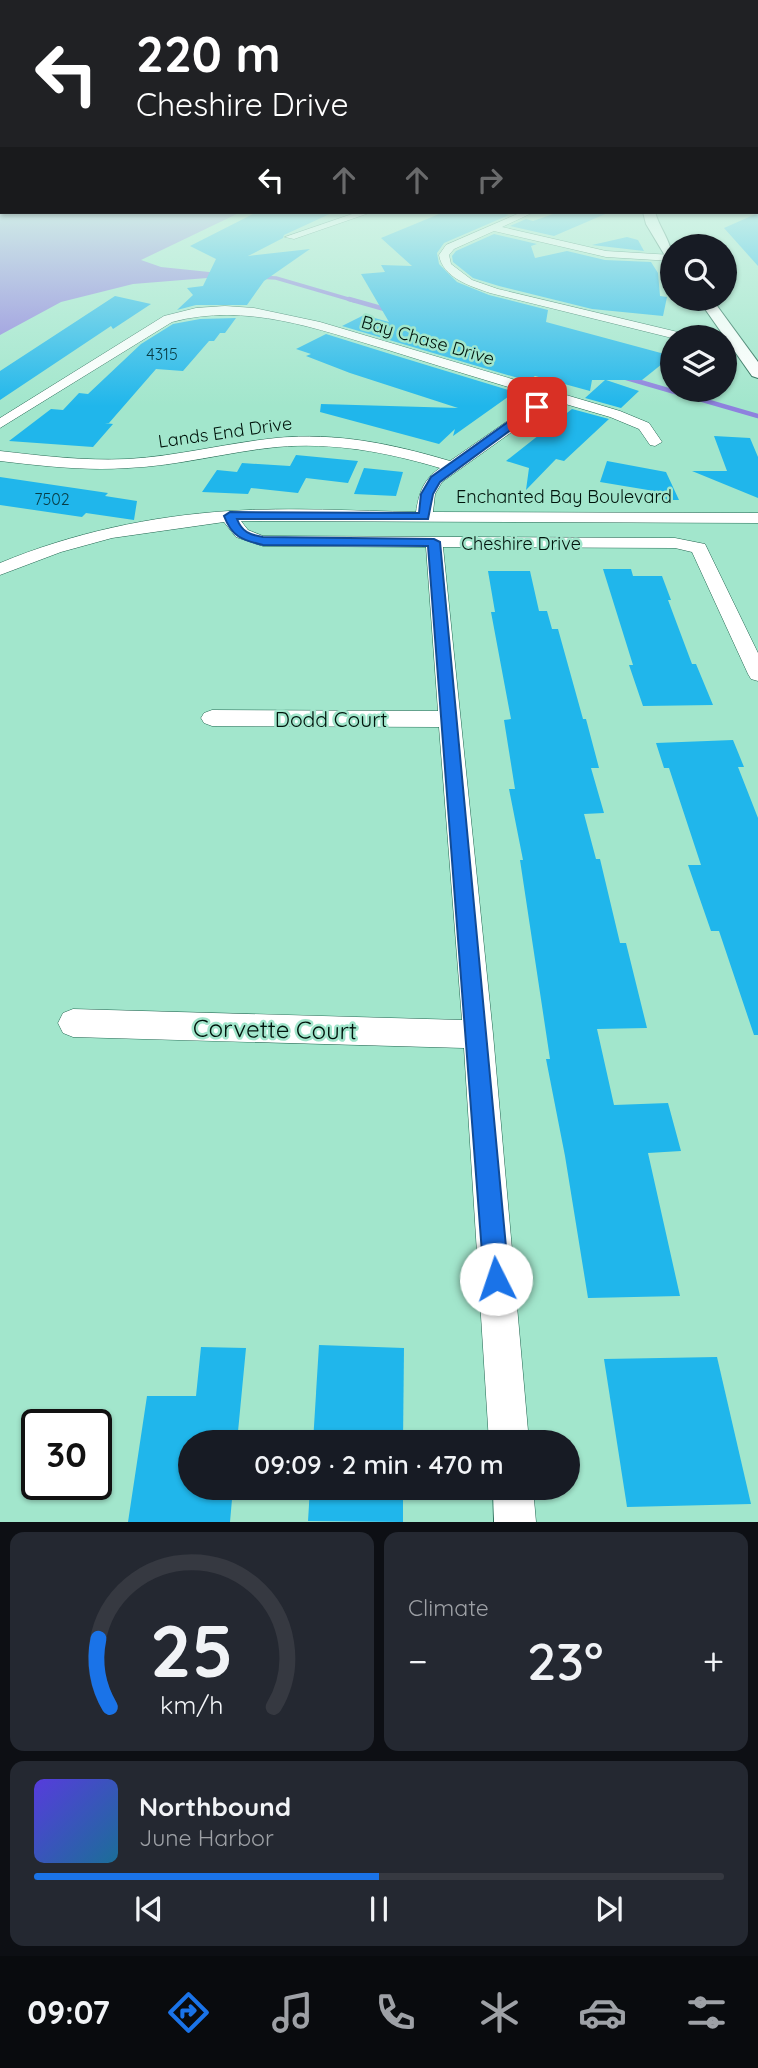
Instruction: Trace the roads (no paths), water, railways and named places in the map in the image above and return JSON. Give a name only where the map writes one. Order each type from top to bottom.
[{"type":"street","points":[[446,264],[468,282],[494,291],[660,332]]},
{"type":"street","name":"Bay Chase Drive","points":[[0,424],[168,319],[206,310],[261,314],[306,323],[635,421],[649,431],[655,442]]},
{"type":"street","points":[[714,311],[758,373]]},
{"type":"street","points":[[508,1430],[478,1034],[427,494],[435,480],[553,397]]},
{"type":"street","name":"Lands End Drive","points":[[0,456],[70,464],[124,464],[272,443],[321,440],[385,447],[453,467]]},
{"type":"street","name":"Cheshire Drive","points":[[230,516],[234,528],[244,537],[263,541],[429,529],[675,543],[699,548],[758,674]]},
{"type":"street","name":"Enchanted Bay Boulevard","points":[[0,570],[30,557],[100,536],[144,526],[230,516],[429,529],[758,518]]},
{"type":"street","name":"Dodd Court","points":[[212,718],[450,719]]},
{"type":"street","name":"Corvette Court","points":[[73,1023],[478,1034]]},
{"type":"street","points":[[514,1500],[515,1522]]},
{"type":"waterway","points":[[259,277],[276,278],[355,301]]},
{"type":"waterway","points":[[349,299],[388,310]]},
{"type":"waterway","points":[[623,377],[758,416]]}]
